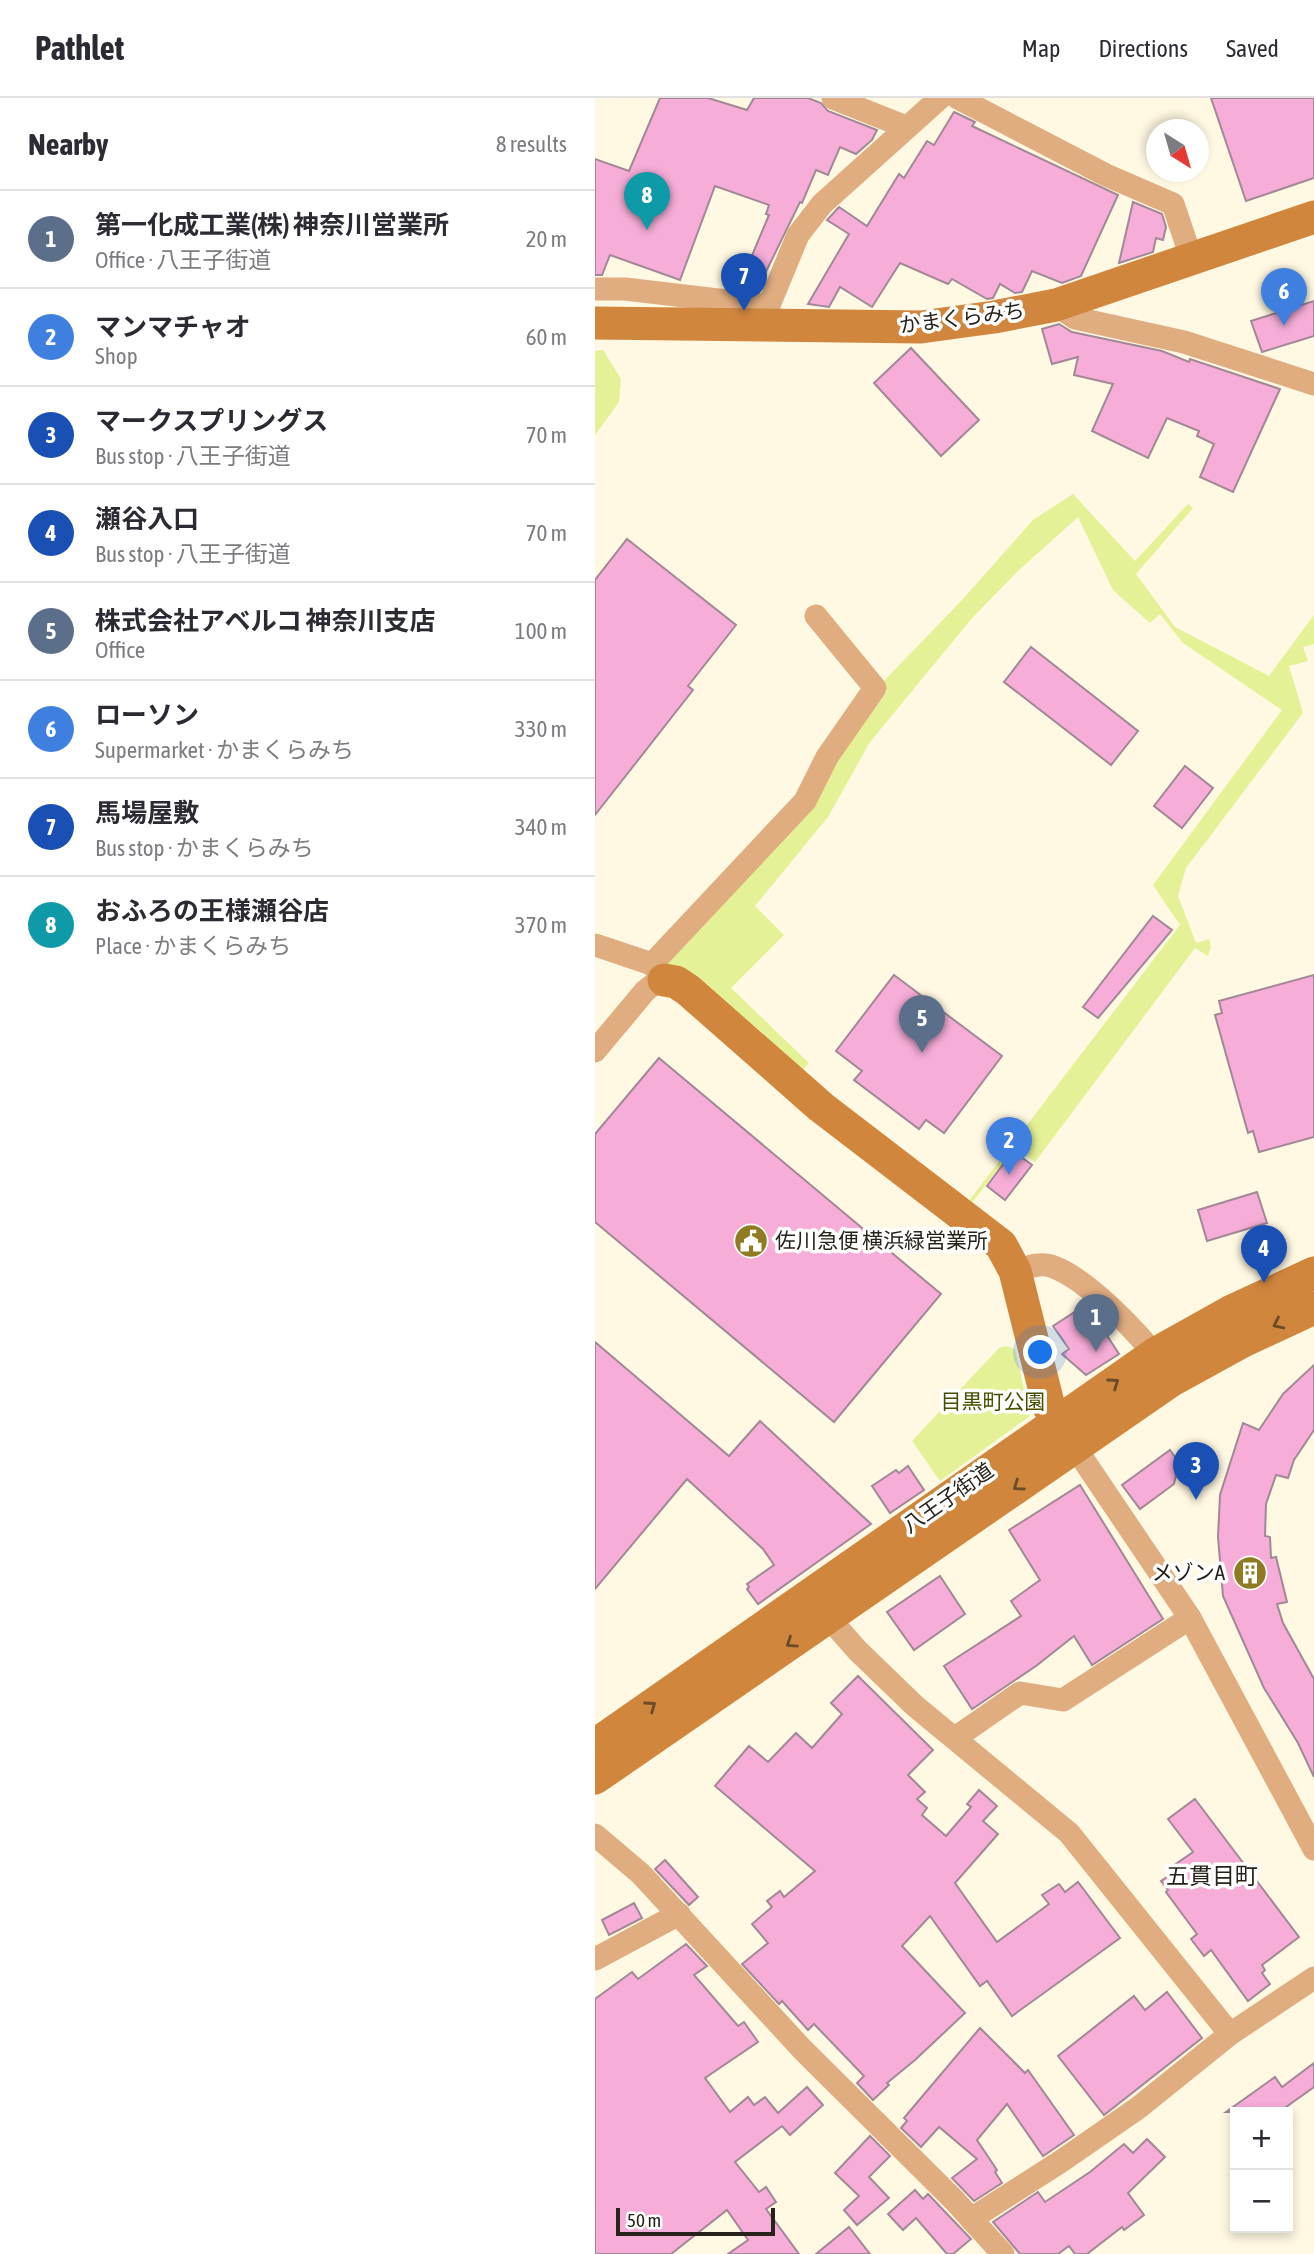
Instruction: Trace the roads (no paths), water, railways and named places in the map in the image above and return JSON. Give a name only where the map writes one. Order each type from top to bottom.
[{"type":"street","points":[[834,98],[906,127]]},
{"type":"street","points":[[595,289],[625,289],[765,316],[798,235],[822,204],[940,98]]},
{"type":"street","points":[[958,98],[1107,175],[1173,204],[1192,260]]},
{"type":"street","name":"かまくらみち","points":[[595,323],[765,316],[921,327],[994,317],[1056,305],[1314,217]]},
{"type":"street","points":[[1056,305],[1075,318],[1184,342],[1314,384]]},
{"type":"street","points":[[595,1051],[645,990],[654,984],[658,972],[805,801],[827,757],[875,688],[816,616]]},
{"type":"street","points":[[595,945],[658,972],[688,990],[821,1107],[1001,1245],[1015,1271],[1049,1407],[1190,1618],[1314,1849]]},
{"type":"street","points":[[1015,1271],[1040,1264],[1052,1266],[1097,1293],[1163,1367]]},
{"type":"street","name":"八王子街道","points":[[595,1745],[1066,1434],[1163,1367],[1232,1311],[1314,1273]]},
{"type":"street","name":"八王子街道","points":[[1163,1367],[1243,1341],[1314,1308]]},
{"type":"street","name":"八王子街道","points":[[595,1778],[828,1617],[1066,1434]]},
{"type":"street","points":[[828,1617],[857,1650],[915,1706],[1069,1833],[1230,2034]]},
{"type":"street","points":[[955,1738],[1020,1693],[1063,1700],[1190,1618]]},
{"type":"street","points":[[595,1835],[641,1874],[802,2049],[1003,2254]]},
{"type":"street","points":[[595,1959],[679,1914]]},
{"type":"street","points":[[971,2219],[1138,2108],[1230,2034],[1314,1978]]},
{"type":"place","name":"おふろの王様瀬谷店","points":[[647,230]]},
{"type":"place","name":"馬場屋敷","points":[[744,311]]},
{"type":"place","name":"ローソン","points":[[1284,326]]},
{"type":"place","name":"株式会社アベルコ 神奈川支店","points":[[922,1053]]},
{"type":"place","name":"マンマチャオ","points":[[1009,1175]]},
{"type":"place","name":"佐川急便 横浜緑営業所","points":[[751,1241]]},
{"type":"place","name":"瀬谷入口","points":[[1264,1283]]},
{"type":"place","name":"第一化成工業(株) 神奈川営業所","points":[[1096,1352]]},
{"type":"place","name":"マークスプリングス","points":[[1196,1500]]},
{"type":"place","name":"メゾンA","points":[[1250,1573]]},
{"type":"district","name":"五貫目町","points":[[1212,1876]]},
{"type":"park label","name":"目黒町公園","points":[[993,1402]]}]
